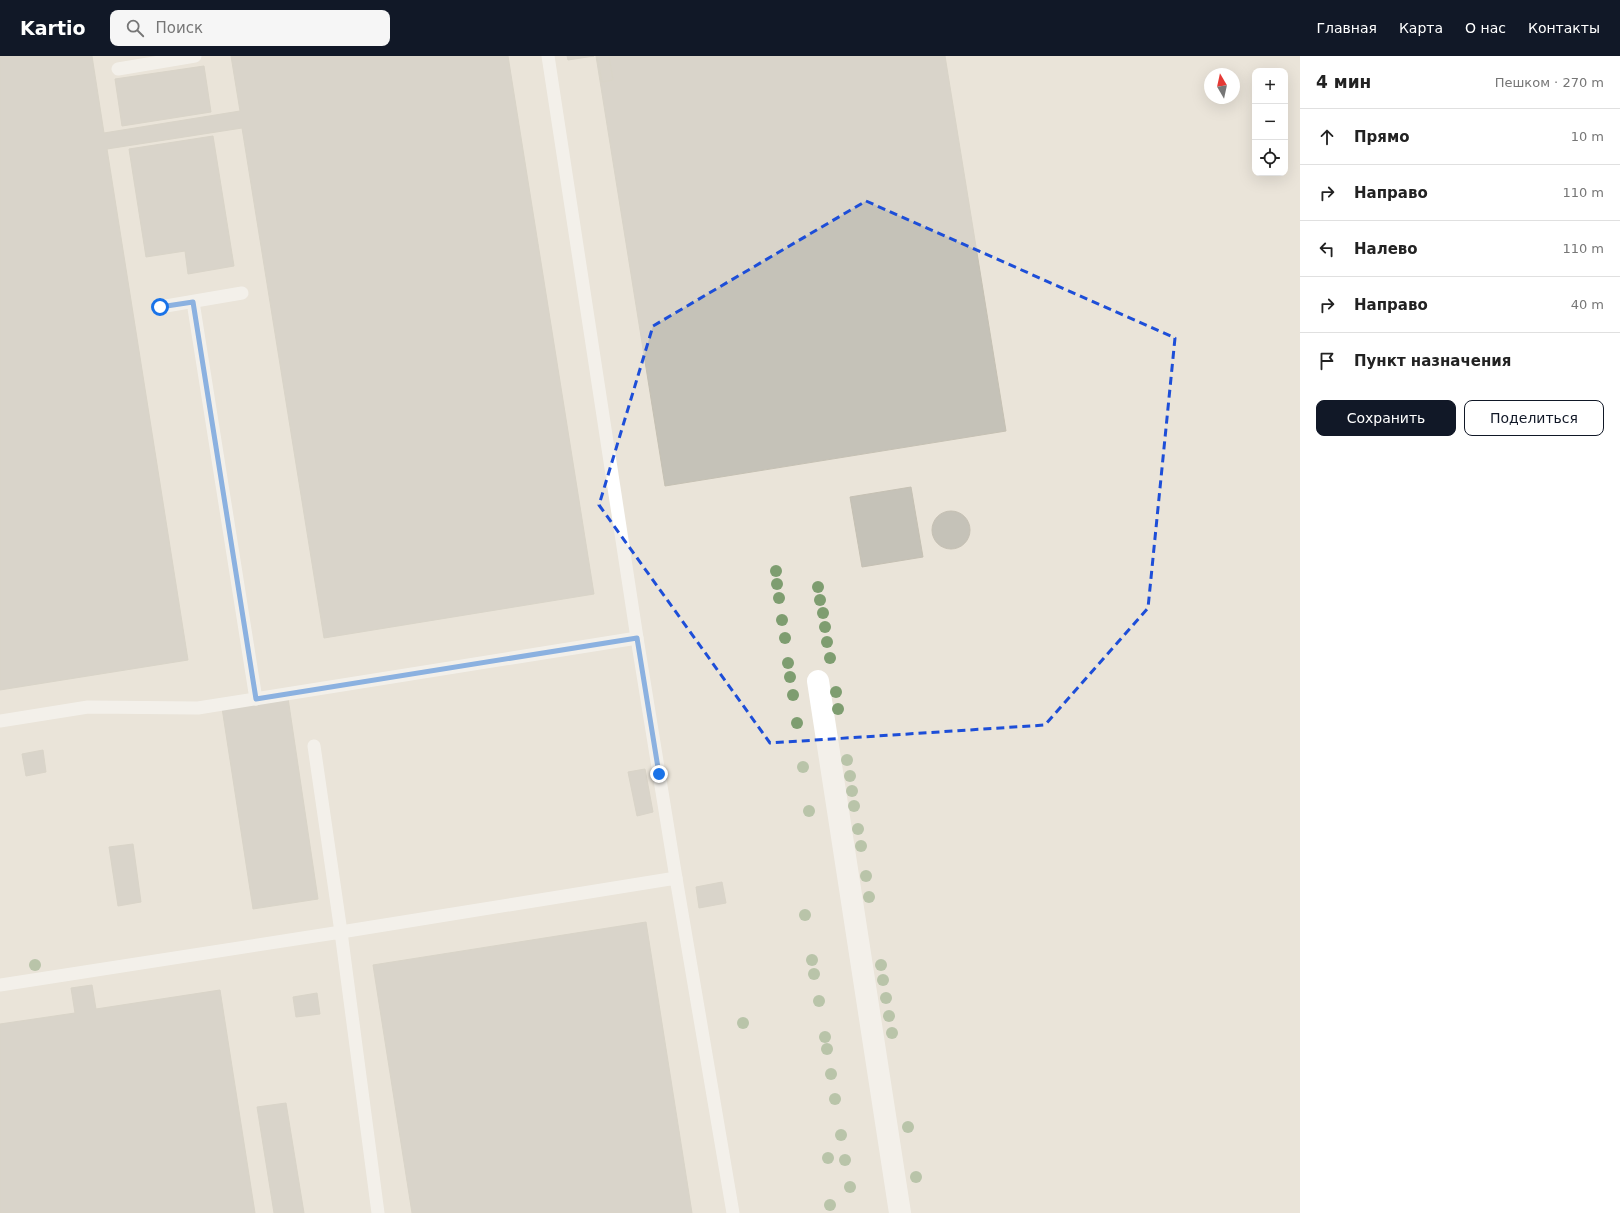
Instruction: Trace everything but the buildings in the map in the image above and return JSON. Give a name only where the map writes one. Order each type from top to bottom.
[{"type":"street","points":[[818,681],[900,1213]]},
{"type":"lane","points":[[118,68],[196,56]]},
{"type":"lane","points":[[548,56],[637,638],[733,1213]]},
{"type":"lane","points":[[160,307],[242,293]]},
{"type":"lane","points":[[193,302],[256,699]]},
{"type":"lane","points":[[0,721],[88,708],[198,708],[637,638]]},
{"type":"lane","points":[[314,746],[341,932],[378,1213]]},
{"type":"lane","points":[[0,985],[676,878]]},
{"type":"highlighted area","points":[[866,201],[1175,338],[1148,608],[1045,725],[770,743],[599,505],[653,326]]},
{"type":"route","points":[[160,307],[193,302],[256,699],[637,638],[659,774]]}]
